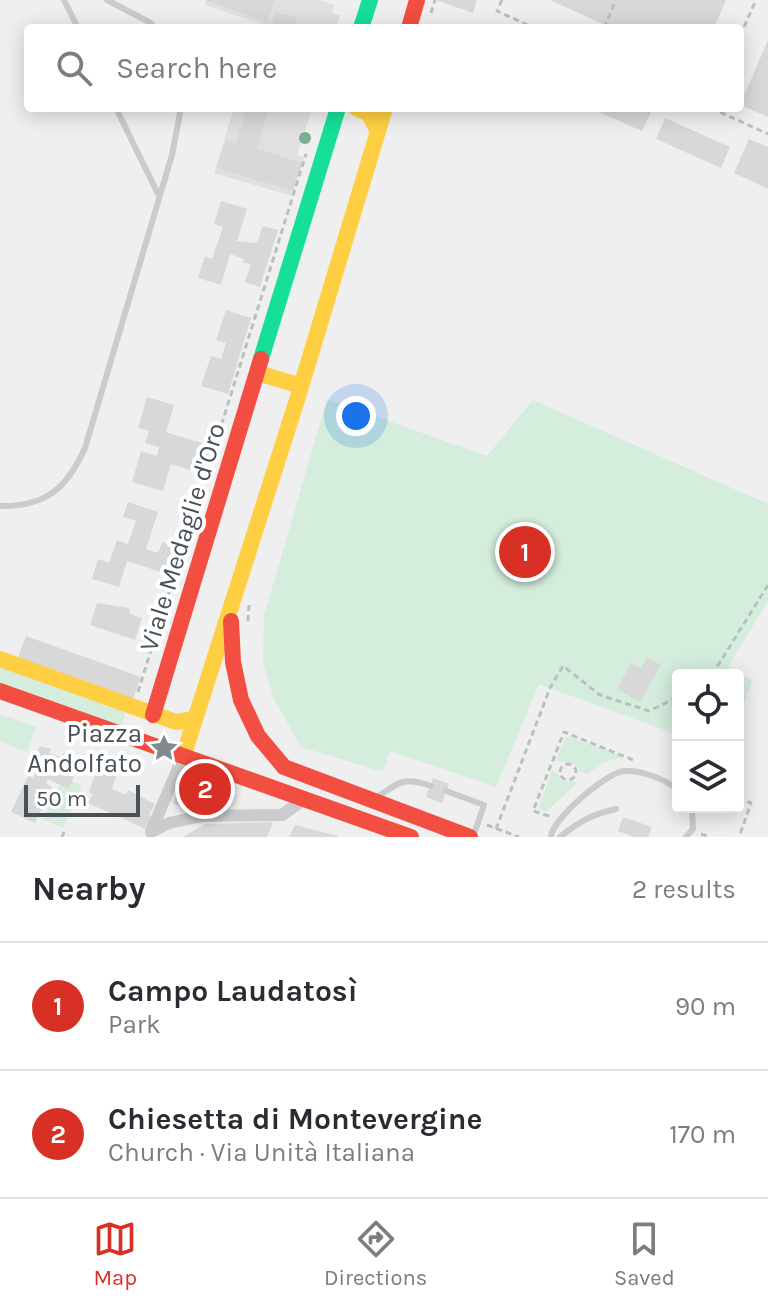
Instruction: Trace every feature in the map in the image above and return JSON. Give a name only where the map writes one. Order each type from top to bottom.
[{"type":"main road","points":[[362,24],[370,0]]},
{"type":"main road","points":[[410,24],[417,0]]},
{"type":"main road","name":"Viale Medaglie d'Oro","points":[[153,715],[339,112]]},
{"type":"main road","points":[[365,112],[369,114],[378,132]]},
{"type":"main road","points":[[184,754],[384,112]]},
{"type":"main road","points":[[258,373],[301,386]]},
{"type":"main road","points":[[231,603],[233,675],[246,718],[260,742],[284,767],[372,800],[473,832]]},
{"type":"main road","points":[[0,659],[153,715],[176,722],[194,720]]},
{"type":"main road","points":[[0,691],[411,837]]},
{"type":"main road","points":[[126,736],[135,706]]},
{"type":"main road","points":[[153,715],[159,736],[184,754]]},
{"type":"street","points":[[150,834],[184,754]]},
{"type":"street","points":[[150,834],[169,823],[202,816],[282,815],[306,798]]},
{"type":"lane","points":[[64,0],[76,24]]},
{"type":"lane","points":[[107,0],[152,24]]},
{"type":"lane","points":[[118,112],[159,196]]},
{"type":"lane","points":[[0,506],[41,501],[61,487],[75,471],[85,448],[172,155],[180,112]]},
{"type":"lane","points":[[551,837],[551,829],[566,811],[611,776],[624,771],[645,774],[672,787]]},
{"type":"lane","points":[[372,800],[396,784],[412,779],[431,786]]},
{"type":"lane","points":[[446,791],[484,805],[473,832]]},
{"type":"lane","points":[[560,837],[595,813],[616,809]]},
{"type":"lane","points":[[686,837],[693,829],[692,813]]},
{"type":"path","points":[[502,0],[497,11],[525,24]]},
{"type":"path","points":[[606,24],[616,0]]},
{"type":"path","points":[[744,27],[756,0]]},
{"type":"path","points":[[720,112],[768,134]]},
{"type":"path","points":[[135,706],[306,153]]},
{"type":"path","points":[[185,542],[203,547]]},
{"type":"path","points":[[716,669],[768,585]]},
{"type":"path","points":[[248,621],[253,594]]},
{"type":"path","points":[[496,829],[550,688],[563,666],[600,695],[649,711],[672,700]]},
{"type":"path","points":[[557,808],[547,817],[533,811],[564,732],[620,753],[644,766]]},
{"type":"path","points":[[623,762],[633,764]]},
{"type":"path","points":[[575,776],[575,768],[571,764],[565,764],[560,769],[559,775],[566,781],[575,776],[587,780]]},
{"type":"path","points":[[551,766],[560,769]]},
{"type":"path","points":[[739,837],[751,803],[744,800]]},
{"type":"path","points":[[473,832],[496,829],[519,837]]},
{"type":"path","points":[[701,834],[710,837]]},
{"type":"shaded area","points":[[206,0],[320,0],[334,5],[332,13],[340,16],[337,24],[260,24],[205,5]]},
{"type":"shaded area","points":[[233,112],[311,112],[297,155],[304,158],[292,196],[214,173]]},
{"type":"green space","points":[[327,399],[487,456],[533,400],[768,504],[768,601],[728,667],[732,669],[672,669],[672,733],[539,684],[496,787],[390,751],[383,772],[301,747],[274,699],[263,663],[264,616]]},
{"type":"green space","points":[[0,665],[126,711],[122,727],[0,684]]},
{"type":"green space","points":[[744,675],[753,680],[744,702]]},
{"type":"green space","points":[[0,714],[36,727],[27,752],[0,741]]},
{"type":"green space","points":[[566,736],[620,755],[620,758],[605,762],[587,774],[579,771],[574,763],[556,761]]},
{"type":"green space","points":[[552,771],[561,781],[578,782],[546,812],[538,809]]},
{"type":"green space","points":[[63,777],[82,786],[63,828],[43,819]]},
{"type":"building","points":[[205,0],[275,0],[267,22]]},
{"type":"building","points":[[436,0],[477,0],[473,13]]},
{"type":"building","points":[[550,0],[726,0],[716,24],[603,24]]},
{"type":"building","points":[[275,12],[297,18],[295,24],[272,24]]},
{"type":"building","points":[[768,40],[768,117],[744,107],[744,96]]},
{"type":"building","points":[[246,112],[268,112],[257,149],[302,163],[293,191],[217,168],[226,140],[236,143]]},
{"type":"building","points":[[599,112],[651,112],[642,131]]},
{"type":"building","points":[[665,118],[730,147],[721,168],[656,139]]},
{"type":"building","points":[[749,139],[768,147],[768,189],[734,173]]},
{"type":"building","points":[[221,201],[247,209],[237,241],[257,243],[263,226],[278,230],[260,287],[245,282],[251,264],[230,254],[221,285],[198,278],[205,256],[212,259],[223,227],[214,224]]},
{"type":"building","points":[[226,310],[251,318],[228,394],[201,386],[211,356],[221,359],[226,343],[216,340]]},
{"type":"building","points":[[147,397],[174,405],[166,432],[211,446],[203,474],[171,464],[163,491],[132,482],[141,451],[157,456],[159,447],[145,443],[149,431],[138,428]]},
{"type":"building","points":[[128,502],[158,512],[146,549],[158,553],[162,542],[181,549],[173,576],[127,561],[119,587],[92,579],[98,559],[109,563],[117,540],[128,544],[136,521],[123,517]]},
{"type":"building","points":[[97,603],[129,608],[130,614],[142,618],[135,640],[90,625]]},
{"type":"building","points":[[26,636],[141,677],[132,702],[17,660]]},
{"type":"building","points":[[647,657],[661,665],[640,702],[617,689],[631,663],[641,668]]},
{"type":"building","points":[[40,746],[51,749],[49,753],[61,757],[63,753],[75,757],[70,775],[74,777],[68,789],[48,779],[46,784],[52,787],[35,823],[11,812],[28,776],[33,778],[35,773],[30,771]]},
{"type":"building","points":[[98,765],[118,772],[112,789],[126,795],[128,790],[155,804],[149,815],[153,817],[148,830],[88,803],[93,794],[89,792]]},
{"type":"building","points":[[187,770],[233,786],[227,799],[203,792],[195,811],[173,803]]},
{"type":"building","points":[[433,778],[449,784],[442,803],[426,797]]},
{"type":"building","points":[[623,817],[652,827],[648,837],[635,837],[618,831]]},
{"type":"building","points":[[273,822],[267,837],[183,837],[205,824]]},
{"type":"building","points":[[295,825],[338,836],[338,837],[289,837]]},
{"type":"traffic: fast","points":[[362,24],[370,0]]},
{"type":"traffic: fast","points":[[261,359],[337,112]]},
{"type":"traffic: slow","points":[[365,112],[369,114],[378,132]]},
{"type":"traffic: slow","points":[[184,754],[297,400],[384,112]]},
{"type":"traffic: slow","points":[[258,373],[301,386]]},
{"type":"traffic: slow","points":[[0,659],[176,722],[195,719]]},
{"type":"traffic: jam","points":[[410,24],[417,0]]},
{"type":"traffic: jam","points":[[153,715],[261,359]]},
{"type":"traffic: jam","points":[[231,621],[233,662],[241,700],[258,736],[284,767],[470,837]]},
{"type":"traffic: jam","points":[[0,691],[411,837]]},
{"type":"place","name":"Campo Laudatosì","points":[[525,552]]},
{"type":"place","name":"Piazza Andolfato","points":[[164,748]]},
{"type":"place","name":"Chiesetta di Montevergine","points":[[205,789]]}]
